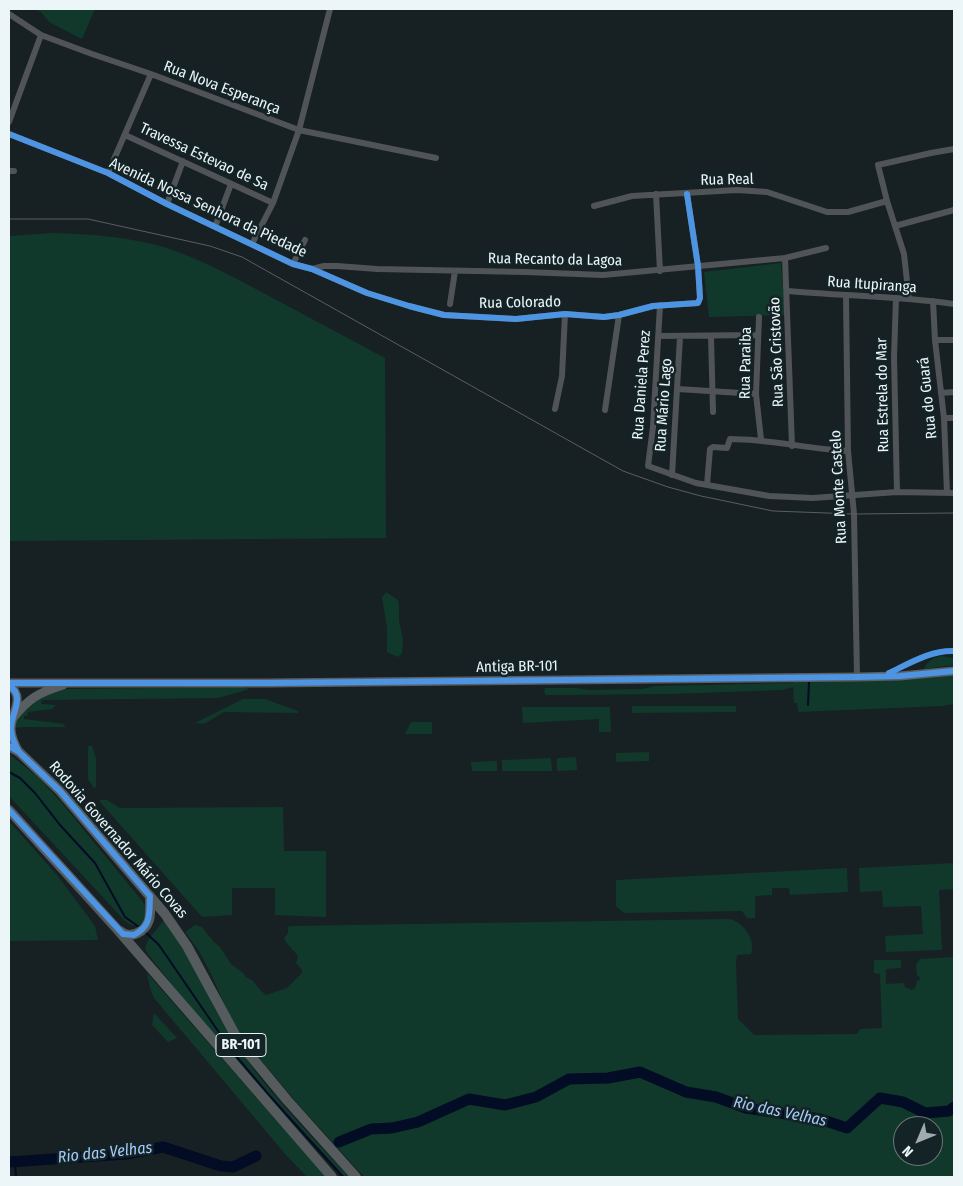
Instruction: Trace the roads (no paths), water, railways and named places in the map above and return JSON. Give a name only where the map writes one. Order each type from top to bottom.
[{"type":"highway","name":"Rodovia Governador Mário Covas","points":[[9,746],[19,752],[60,791],[150,896],[188,946],[240,1042],[287,1100],[356,1177]]},
{"type":"highway","name":"BR-101","points":[[9,810],[117,929],[332,1177]]},
{"type":"highway","points":[[117,929],[123,934],[134,935],[146,926],[150,918],[150,896]]},
{"type":"main road","name":"Antiga BR-101","points":[[79,682],[268,683],[857,677],[954,671]]},
{"type":"main road","points":[[9,684],[79,682]]},
{"type":"main road","points":[[12,718],[27,702],[40,692],[79,682]]},
{"type":"main road","points":[[9,684],[18,697],[18,704],[12,718]]},
{"type":"main road","name":"BR-101","points":[[12,718],[11,734],[19,752]]},
{"type":"street","points":[[252,244],[273,203],[299,130],[330,9]]},
{"type":"street","name":"Rua Nova Esperança","points":[[9,14],[41,35],[299,130],[436,158]]},
{"type":"street","points":[[9,122],[41,35]]},
{"type":"street","points":[[108,173],[151,74]]},
{"type":"street","name":"Avenida Nossa Senhora da Piedade","points":[[9,134],[108,173],[166,204],[293,264],[312,269]]},
{"type":"street","name":"Travessa Estevao de Sa","points":[[125,135],[273,203]]},
{"type":"street","points":[[909,299],[905,262],[878,164],[954,150]]},
{"type":"street","points":[[166,204],[183,161]]},
{"type":"street","points":[[215,227],[232,184]]},
{"type":"street","name":"Rua Real","points":[[594,206],[632,196],[749,190],[767,192],[834,213],[887,201]]},
{"type":"street","points":[[656,194],[660,271]]},
{"type":"street","points":[[687,194],[698,266]]},
{"type":"street","points":[[895,226],[954,210]]},
{"type":"street","points":[[293,264],[305,240]]},
{"type":"street","name":"Rua Recanto da Lagoa","points":[[312,269],[324,266],[337,266],[377,269],[588,275],[660,271],[786,258],[826,248]]},
{"type":"street","name":"Rua São Cristovão","points":[[786,258],[792,446]]},
{"type":"street","name":"Rua Colorado","points":[[312,269],[367,293],[437,314],[516,319],[565,314],[619,315],[660,305],[698,303],[700,298],[698,266]]},
{"type":"street","points":[[450,304],[455,270]]},
{"type":"street","name":"Rua Itupiranga","points":[[788,291],[954,304]]},
{"type":"street","name":"Rua Monte Castelo","points":[[846,296],[848,451],[852,494],[857,677]]},
{"type":"street","name":"Rua Estrela do Mar","points":[[896,298],[894,357],[897,492]]},
{"type":"street","name":"Rua do Guará","points":[[933,301],[934,340],[951,493]]},
{"type":"street","name":"Rua Daniela Perez","points":[[660,305],[653,427],[648,466],[672,474]]},
{"type":"street","points":[[555,409],[562,376],[565,314]]},
{"type":"street","points":[[605,410],[619,315]]},
{"type":"street","name":"Rua Paraiba","points":[[759,317],[756,394],[761,439]]},
{"type":"street","points":[[659,336],[758,335]]},
{"type":"street","name":"Rua Mário Lago","points":[[672,474],[680,336]]},
{"type":"street","points":[[711,336],[713,412]]},
{"type":"street","points":[[934,340],[954,340]]},
{"type":"street","points":[[678,389],[756,394]]},
{"type":"street","points":[[941,393],[954,392]]},
{"type":"street","points":[[944,418],[954,418]]},
{"type":"street","points":[[707,485],[710,448],[727,448],[730,439],[761,439],[792,446],[848,451]]},
{"type":"street","points":[[672,474],[707,485],[769,496],[813,498],[897,492],[951,493]]},
{"type":"waterway","points":[[808,705],[809,682]]},
{"type":"waterway","points":[[9,772],[20,778],[35,793],[60,825],[95,863],[125,917],[139,927]]},
{"type":"waterway","points":[[145,932],[159,945],[231,1050],[343,1177]]},
{"type":"waterway","name":"Rio das Velhas","points":[[339,1142],[371,1129],[392,1128],[418,1122],[469,1099],[505,1105],[536,1097],[569,1079],[608,1078],[640,1072],[686,1092],[716,1097],[746,1108],[820,1119],[847,1128],[880,1098],[903,1102],[925,1113],[949,1111],[954,1107]]},
{"type":"waterway","name":"Rio das Velhas","points":[[9,1162],[126,1154],[163,1147],[221,1166],[233,1167],[256,1156]]},
{"type":"waterway","points":[[15,1162],[16,1177]]},
{"type":"tram line","points":[[9,219],[88,219],[210,246],[242,257],[623,471],[668,487],[773,511],[854,514],[954,513]]}]
